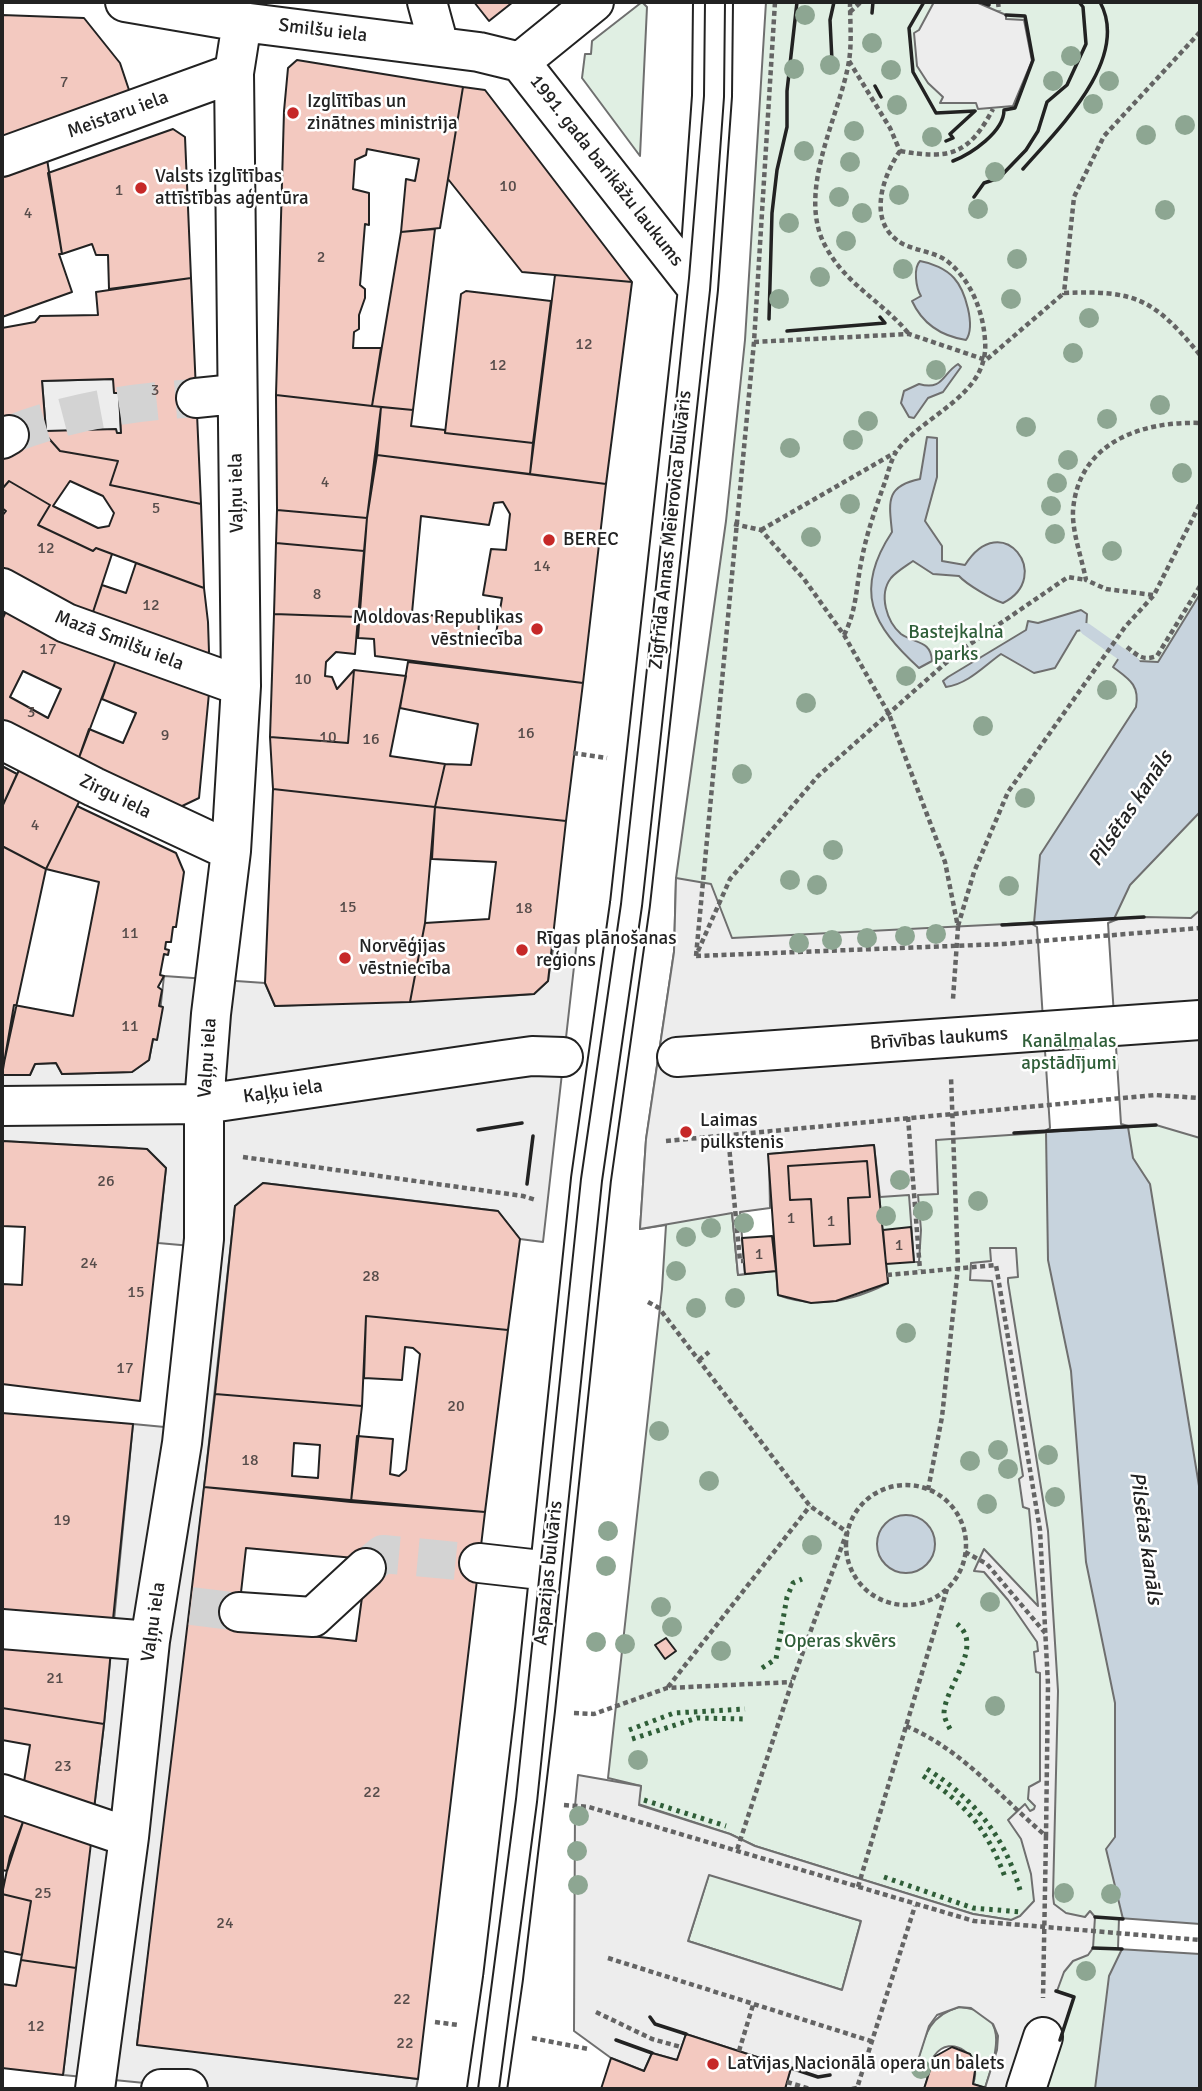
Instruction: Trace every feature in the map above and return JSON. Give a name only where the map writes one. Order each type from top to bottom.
[{"type":"street","name":"Smilšu iela","points":[[125,2],[242,22],[439,46],[520,62]]},
{"type":"street","points":[[427,2],[439,46]]},
{"type":"street","name":"1991. gada barikāžu laukums","points":[[594,2],[520,62],[698,289]]},
{"type":"street","name":"Zigfrīda Annas Meierovica bulvāris","points":[[609,1057],[631,904],[698,289],[712,96],[713,2]]},
{"type":"street","name":"Vaļņu iela","points":[[95,2089],[129,1837],[150,1642],[182,1443],[204,1239],[204,1104],[214,979],[231,851],[241,686],[235,394],[233,73],[242,22]]},
{"type":"street","name":"Meistaru iela","points":[[2,157],[233,73]]},
{"type":"street","points":[[196,398],[235,394]]},
{"type":"street","name":"Mazā Smilšu iela","points":[[2,588],[66,623],[241,686]]},
{"type":"street","name":"Zirgu iela","points":[[2,740],[231,851]]},
{"type":"street","name":"Brīvības laukums","points":[[677,1057],[1200,1020]]},
{"type":"street","name":"Kaļķu iela","points":[[2,1107],[204,1104],[513,1058],[563,1057]]},
{"type":"street","name":"Aspazijas bulvāris","points":[[486,2089],[503,1978],[535,1710],[590,1179],[609,1057]]},
{"type":"street","points":[[479,1563],[541,1570]]},
{"type":"street","points":[[239,1612],[313,1618],[366,1569]]},
{"type":"street","points":[[2,1629],[150,1642]]},
{"type":"street","points":[[2,1794],[129,1837]]},
{"type":"street","points":[[1026,2089],[1043,2037]]},
{"type":"street","points":[[161,2089],[188,2089]]},
{"type":"path","points":[[696,956],[734,524],[754,342],[775,2]]},
{"type":"path","points":[[850,2],[849,61],[826,137],[817,189],[817,219],[825,248],[855,286],[897,318],[909,334]]},
{"type":"path","points":[[850,12],[861,2]]},
{"type":"path","points":[[998,2],[999,11]]},
{"type":"path","points":[[1064,293],[1074,197],[1104,136],[1200,32]]},
{"type":"path","points":[[849,61],[890,128],[900,151]]},
{"type":"path","points":[[900,151],[917,154],[958,151],[978,137],[993,109]]},
{"type":"path","points":[[900,151],[887,169],[881,185],[880,205],[885,225],[900,243],[947,261],[975,294],[985,338],[986,360]]},
{"type":"path","points":[[761,530],[896,452],[969,387],[986,360],[1064,293],[1107,291],[1148,302],[1200,355]]},
{"type":"path","points":[[754,342],[909,334],[986,360]]},
{"type":"path","points":[[1086,580],[1073,512],[1082,478],[1094,459],[1110,443],[1140,428],[1200,423]]},
{"type":"path","points":[[844,635],[855,615],[861,561],[870,522],[896,452]]},
{"type":"path","points":[[734,524],[761,530],[804,579],[844,635],[889,714],[945,862],[958,927],[974,873],[1008,792],[1125,627],[1154,595],[1200,504]]},
{"type":"path","points":[[696,956],[730,879],[818,776],[957,653],[1068,577],[1086,580],[1106,589],[1154,595]]},
{"type":"path","points":[[1127,647],[1139,657],[1147,659],[1157,656],[1200,586]]},
{"type":"path","points":[[696,956],[1003,944],[1145,935],[1200,928]]},
{"type":"path","points":[[666,1141],[1155,1095],[1200,1098]]},
{"type":"path","points":[[908,1117],[920,1270]]},
{"type":"path","points":[[728,1135],[740,1261],[744,1261]]},
{"type":"path","points":[[929,1490],[942,1417],[958,1267],[953,1139]]},
{"type":"path","points":[[204,1151],[536,1200]]},
{"type":"path","points":[[887,1275],[996,1265],[1040,1530],[1047,1635],[1043,2037]]},
{"type":"path","points":[[648,1303],[659,1308],[810,1506],[847,1532]]},
{"type":"path","points":[[699,1360],[709,1352]]},
{"type":"path","points":[[737,1850],[792,1682],[858,1509],[878,1492],[903,1486],[929,1490],[945,1500],[957,1515],[964,1532],[965,1552],[959,1572],[947,1589],[858,1887]]},
{"type":"path","points":[[667,1688],[810,1506]]},
{"type":"path","points":[[847,1532],[847,1557],[853,1574],[864,1589],[879,1599],[897,1604],[915,1604],[932,1599],[947,1589]]},
{"type":"path","points":[[965,1552],[987,1564],[1047,1635]]},
{"type":"path","points":[[615,1707],[667,1688],[792,1682]]},
{"type":"path","points":[[906,1726],[927,1735],[966,1762],[1046,1836]]},
{"type":"path","points":[[575,1806],[737,1850],[915,1906],[974,1921],[1200,1940]]},
{"type":"path","points":[[852,2089],[857,2088],[874,2042],[915,1906]]},
{"type":"path","points":[[608,1958],[874,2042]]},
{"type":"path","points":[[739,2051],[753,2005]]},
{"type":"path","points":[[596,2012],[652,2039],[681,2047]]},
{"type":"path","points":[[435,2022],[447,2023]]},
{"type":"path","points":[[528,2037],[588,2049]]},
{"type":"path","points":[[787,2082],[810,2089]]},
{"type":"green space","points":[[642,2],[647,7],[640,156],[582,78],[585,54],[591,54],[592,41]]},
{"type":"green space","points":[[766,2],[1200,2],[1200,2089],[1007,2089],[1027,2031],[1011,1920],[973,1914],[755,1846],[730,1834],[638,1804],[641,1786],[608,1778],[662,1289],[666,1225],[640,1229],[646,1140],[674,952],[676,878],[726,521],[745,340]],"holes":[[[874,1145],[888,1283],[848,1298],[806,1302],[778,1295],[776,1271],[738,1275],[732,1213],[770,1207],[769,1154]]]},
{"type":"green space","points":[[709,1874],[861,1921],[842,1990],[688,1941]]},
{"type":"green space","points":[[959,2007],[976,2010],[993,2025],[996,2048],[985,2088],[973,2084],[974,2064],[964,2050],[957,2047],[941,2049],[934,2056],[928,2077],[914,2073],[923,2041],[932,2024],[947,2011]]},
{"type":"shaded area","points":[[934,2],[976,2],[1006,15],[1006,19],[1024,20],[1032,61],[1013,106],[978,109],[976,103],[940,103],[943,97],[928,83],[917,66],[914,33],[919,30]]},
{"type":"shaded area","points":[[113,379],[119,393],[121,433],[46,431],[42,381]]},
{"type":"shaded area","points":[[676,878],[711,884],[732,938],[1144,917],[1191,918],[1200,910],[1200,1138],[1156,1125],[936,1140],[938,1194],[918,1195],[921,1230],[919,1262],[914,1262],[909,1195],[880,1197],[874,1145],[769,1154],[770,1208],[740,1212],[745,1274],[738,1275],[732,1213],[640,1229],[646,1139],[674,952]]},
{"type":"shaded area","points":[[555,936],[577,940],[543,1242],[520,1239],[498,1211],[383,1197],[263,1183],[235,1206],[180,1706],[137,2044],[418,2079],[416,2089],[206,2089],[63,2075],[104,1724],[133,1424],[175,1428],[192,1246],[158,1243],[166,1168],[147,1149],[2,1141],[2,1075],[30,1075],[35,1064],[56,1063],[62,1074],[132,1072],[149,1060],[153,1039],[157,1039],[164,976],[265,983],[275,1006],[534,994],[548,981]]},
{"type":"shaded area","points":[[990,1248],[1016,1248],[1018,1277],[1008,1278],[1008,1282],[1048,1531],[1058,1691],[1054,1904],[1066,1913],[1085,1917],[1090,1911],[1095,1917],[1093,1948],[1088,1955],[1073,1961],[1064,1972],[1057,1991],[1074,1997],[1059,2042],[1027,2031],[1007,2089],[985,2088],[997,2050],[998,2036],[993,2024],[971,2008],[959,2007],[937,2015],[929,2026],[914,2073],[928,2077],[924,2089],[785,2089],[791,2068],[686,2034],[677,2060],[652,2053],[644,2071],[611,2058],[574,2031],[575,1806],[578,1775],[641,1786],[639,1805],[730,1834],[755,1846],[973,1914],[1011,1920],[1020,1916],[1034,1901],[1031,1874],[1021,1839],[1008,1820],[1025,1804],[1030,1811],[1034,1809],[1035,1806],[1028,1799],[1029,1787],[1040,1781],[1040,1673],[1036,1672],[1034,1652],[1038,1651],[1037,1642],[1008,1600],[984,1572],[974,1571],[984,1549],[1038,1606],[1029,1509],[1023,1507],[1019,1479],[1023,1476],[992,1281],[970,1280],[971,1263],[991,1261]],"holes":[[[709,1875],[861,1921],[842,1990],[688,1941]]]},
{"type":"water","points":[[920,261],[943,269],[958,284],[969,317],[969,334],[966,340],[941,332],[927,322],[916,309],[912,301],[921,296],[916,278]]},
{"type":"water","points":[[958,364],[961,367],[943,392],[928,398],[914,418],[909,417],[901,403],[904,391],[919,384],[927,386],[938,383]]},
{"type":"water","points":[[927,437],[937,438],[937,477],[925,521],[942,546],[942,561],[965,565],[979,549],[994,542],[1007,544],[1017,552],[1024,564],[1024,578],[1018,591],[1003,603],[959,576],[933,574],[913,561],[891,578],[885,592],[885,600],[892,623],[901,634],[921,643],[931,654],[932,661],[919,668],[889,637],[873,606],[871,590],[873,572],[892,532],[892,497],[900,486],[920,479]]},
{"type":"water","name":"Pilsētas kanāls","points":[[1200,594],[1200,812],[1130,885],[1114,919],[1105,919],[1118,1127],[1128,1127],[1133,1158],[1150,1184],[1200,1492],[1200,2089],[1095,2089],[1109,1976],[1122,1949],[1123,1919],[1106,1849],[1115,1837],[1115,1703],[1086,1562],[1071,1371],[1048,1260],[1046,1132],[1054,1131],[1041,923],[1034,923],[1040,855],[1136,707],[1135,688],[1113,667],[1124,650],[1139,661],[1158,662]]},
{"type":"water","points":[[1081,610],[1087,614],[1086,629],[1077,631],[1055,668],[1034,673],[1001,654],[969,678],[946,687],[943,681],[1026,630],[1028,621],[1038,623]]},
{"type":"water","points":[[900,1515],[912,1515],[927,1523],[935,1538],[935,1550],[927,1565],[912,1573],[900,1573],[885,1565],[877,1550],[877,1538],[885,1523]]},
{"type":"pier","points":[[1118,919],[1108,923],[1121,1124],[1132,1127],[1043,1132],[1050,1128],[1037,927],[1030,923]]},
{"type":"pier","points":[[1119,1918],[1200,1924],[1200,1954],[1118,1949]]},
{"type":"building","points":[[474,2],[513,2],[489,21]]},
{"type":"building","points":[[2,15],[84,18],[120,63],[130,93],[2,137]]},
{"type":"building","points":[[297,60],[463,87],[440,228],[401,232],[406,179],[415,181],[419,159],[367,149],[366,155],[355,160],[353,189],[369,193],[369,225],[365,224],[360,285],[365,289],[365,298],[359,315],[359,329],[354,332],[353,348],[381,348],[372,406],[276,395],[284,111],[288,68]]},
{"type":"building","points":[[463,87],[485,90],[632,282],[522,272],[448,179]]},
{"type":"building","points":[[173,129],[185,137],[191,278],[109,289],[108,255],[96,255],[92,244],[62,254],[48,173]]},
{"type":"building","points":[[47,159],[62,254],[59,254],[72,292],[2,317],[2,174]]},
{"type":"building","points":[[435,229],[413,410],[372,406],[401,232]]},
{"type":"building","points":[[555,275],[632,282],[606,484],[530,474]]},
{"type":"building","points":[[191,278],[201,504],[110,485],[118,461],[60,451],[44,433],[13,443],[2,419],[2,328],[35,322],[40,316],[98,315],[96,292]],"holes":[[[113,379],[114,393],[119,393],[121,433],[117,433],[116,429],[46,431],[42,381]]]},
{"type":"building","points":[[466,291],[551,301],[533,443],[445,433],[461,294]]},
{"type":"building","points":[[276,395],[381,407],[367,518],[277,510]]},
{"type":"building","points":[[381,407],[413,410],[411,426],[445,430],[445,433],[533,443],[530,474],[377,455]]},
{"type":"building","points":[[44,433],[60,451],[118,461],[110,485],[201,504],[204,588],[96,548],[93,551],[38,525],[50,505],[9,481],[2,489],[2,449]],"holes":[[[70,481],[103,496],[114,513],[109,526],[98,528],[53,506]]]},
{"type":"building","points":[[377,455],[606,484],[583,683],[375,656],[374,639],[358,638],[367,518]],"holes":[[[503,502],[510,514],[506,550],[491,549],[483,595],[502,598],[496,634],[485,641],[478,640],[479,621],[412,613],[421,516],[489,525],[494,503]]]},
{"type":"building","points":[[9,481],[50,505],[38,525],[93,551],[96,548],[112,554],[91,618],[74,613],[2,567],[2,516],[6,511],[2,508],[2,489]]},
{"type":"building","points":[[277,510],[367,518],[364,551],[276,543]]},
{"type":"building","points":[[276,543],[364,551],[358,617],[274,614]]},
{"type":"building","points":[[136,563],[204,588],[209,652],[206,654],[91,618],[102,585],[126,593]]},
{"type":"building","points":[[7,609],[116,660],[77,763],[2,722],[2,620]],"holes":[[[23,671],[61,689],[48,718],[10,697]]]},
{"type":"building","points":[[274,614],[358,617],[355,654],[336,652],[326,662],[325,676],[332,677],[337,689],[354,670],[348,743],[270,737]]},
{"type":"building","points":[[116,660],[209,693],[199,798],[178,808],[77,763],[89,729],[123,743],[136,713],[102,699]]},
{"type":"building","points":[[408,662],[583,683],[566,821],[435,807],[445,764],[471,765],[478,724],[400,708]]},
{"type":"building","points":[[354,670],[406,676],[390,756],[445,764],[435,807],[273,789],[270,737],[348,743]]},
{"type":"building","points":[[2,766],[17,774],[2,807]]},
{"type":"building","points":[[20,768],[80,800],[46,869],[2,846],[2,807]]},
{"type":"building","points":[[273,789],[435,807],[425,923],[410,1002],[275,1006],[265,983]]},
{"type":"building","points":[[77,806],[176,853],[184,872],[176,927],[173,927],[171,942],[166,942],[165,949],[169,950],[168,955],[164,954],[160,975],[164,976],[158,987],[162,990],[159,1006],[163,1007],[157,1040],[153,1039],[149,1060],[132,1072],[62,1074],[56,1063],[35,1064],[30,1075],[2,1075],[14,1005],[73,1016],[99,882],[46,869]]},
{"type":"building","points":[[435,807],[566,821],[548,981],[534,994],[410,1002],[425,923],[489,919],[496,862],[432,859]]},
{"type":"building","points":[[2,846],[46,869],[2,1072]]},
{"type":"building","points":[[2,1141],[147,1149],[166,1168],[140,1401],[2,1384],[2,1284],[22,1285],[25,1227],[2,1226]]},
{"type":"building","points":[[874,1145],[888,1283],[836,1301],[811,1303],[778,1295],[768,1154]],"holes":[[[867,1161],[870,1197],[848,1198],[850,1244],[814,1246],[811,1199],[790,1200],[788,1166]]]},
{"type":"building","points":[[867,1161],[870,1197],[848,1198],[850,1244],[814,1246],[811,1199],[790,1200],[788,1166]]},
{"type":"building","points":[[263,1183],[498,1211],[520,1239],[508,1330],[366,1316],[362,1406],[215,1394],[235,1206]]},
{"type":"building","points":[[911,1227],[914,1262],[886,1264],[883,1230]]},
{"type":"building","points":[[772,1236],[776,1271],[745,1274],[742,1238]]},
{"type":"building","points":[[366,1316],[508,1330],[485,1512],[351,1502],[357,1436],[393,1439],[390,1474],[399,1476],[406,1470],[420,1354],[413,1348],[405,1347],[402,1380],[364,1378]]},
{"type":"building","points":[[215,1394],[362,1406],[351,1502],[204,1487]],"holes":[[[294,1443],[320,1445],[318,1478],[292,1476]]]},
{"type":"building","points":[[2,1413],[133,1424],[112,1629],[2,1617]]},
{"type":"building","points":[[204,1487],[485,1512],[418,2079],[137,2045]],"holes":[[[246,1548],[365,1559],[356,1641],[237,1628]]]},
{"type":"building","points":[[2,1638],[111,1650],[104,1724],[2,1708]]},
{"type":"building","points":[[666,1638],[676,1651],[665,1659],[655,1645]]},
{"type":"building","points":[[2,1708],[104,1724],[94,1809],[23,1788],[30,1745],[2,1740]]},
{"type":"building","points":[[2,1811],[24,1819],[7,1871],[2,1870]]},
{"type":"building","points":[[24,1819],[91,1843],[76,1968],[21,1960],[31,1901],[2,1894],[10,1856]]},
{"type":"building","points":[[2,1894],[31,1901],[22,1955],[2,1951]]},
{"type":"building","points":[[21,1960],[76,1968],[63,2075],[2,2068],[2,1984],[16,1986]]},
{"type":"building","name":"Latvijas Nacionālā opera un balets","points":[[686,2034],[791,2068],[785,2089],[601,2089],[611,2058],[644,2071],[652,2053],[677,2060]]},
{"type":"building","name":"Latvijas Nacionālā opera un balets","points":[[952,2047],[970,2054],[976,2064],[973,2084],[990,2089],[924,2089],[934,2057]]},
{"type":"waterway","points":[[1086,629],[1134,663]]},
{"type":"tunnel","points":[[9,435],[101,409],[196,398]]},
{"type":"tunnel","points":[[366,1568],[383,1554],[479,1563]]},
{"type":"tunnel","points":[[191,1606],[239,1612]]},
{"type":"tram line","points":[[478,2089],[516,1799],[581,1179],[621,904],[666,496],[689,278],[704,96],[705,2]]},
{"type":"tram line","points":[[499,2089],[537,1802],[602,1181],[642,906],[710,290],[724,97],[725,2]]},
{"type":"hedge","points":[[762,1668],[776,1659],[787,1597],[793,1583],[802,1579]]},
{"type":"hedge","points":[[950,1729],[944,1715],[946,1702],[961,1667],[967,1643],[965,1633],[957,1624]]},
{"type":"hedge","points":[[629,1730],[674,1713],[745,1709]]},
{"type":"hedge","points":[[632,1739],[697,1718],[746,1719]]},
{"type":"hedge","points":[[927,1769],[959,1793],[985,1820],[1005,1852],[1020,1890]]},
{"type":"hedge","points":[[923,1776],[951,1797],[973,1819],[991,1845],[1005,1877]]},
{"type":"hedge","points":[[644,1800],[726,1826]]},
{"type":"hedge","points":[[884,1877],[973,1908],[1021,1912]]},
{"type":"wall","points":[[769,319],[772,213],[777,170],[787,127],[787,91],[797,2]]},
{"type":"wall","points":[[832,61],[830,20],[834,2]]},
{"type":"wall","points":[[872,13],[873,2]]},
{"type":"wall","points":[[924,2],[909,28],[913,72],[936,113],[975,111]]},
{"type":"wall","points":[[981,2],[989,5]]},
{"type":"wall","points":[[974,197],[984,183],[999,178],[1026,150],[1038,131],[1047,102],[1067,85],[1086,44],[1083,7],[1079,2]]},
{"type":"wall","points":[[1023,169],[1071,114],[1098,69],[1106,47],[1107,24],[1100,2]]},
{"type":"wall","points":[[953,161],[969,153],[993,134],[1003,118],[1004,110],[1015,108],[1033,60],[1025,16],[1006,15]]},
{"type":"wall","points":[[875,86],[881,97]]},
{"type":"wall","points":[[946,141],[953,138],[950,134],[975,111]]},
{"type":"wall","points":[[787,331],[885,323],[880,317]]},
{"type":"wall","points":[[1002,925],[1144,917]]},
{"type":"wall","points":[[478,1130],[522,1123]]},
{"type":"wall","points":[[1014,1133],[1156,1125]]},
{"type":"wall","points":[[527,1184],[533,1136]]},
{"type":"wall","points":[[1095,1917],[1123,1919]]},
{"type":"wall","points":[[1093,1948],[1122,1949]]},
{"type":"wall","points":[[1056,1991],[1074,1997],[1060,2040]]},
{"type":"wall","points":[[650,2017],[655,2024],[686,2034]]},
{"type":"wall","points":[[616,2040],[652,2053]]},
{"type":"wall","points":[[791,2068],[818,2077],[830,2075]]},
{"type":"place","name":"Izglītības un zinātnes ministrija","points":[[293,113]]},
{"type":"place","name":"Valsts izglītības attīstības aģentūra","points":[[141,188]]},
{"type":"place","name":"BEREC","points":[[549,540]]},
{"type":"place","name":"Moldovas Republikas vēstniecība","points":[[537,629]]},
{"type":"place","name":"Rīgas plānošanas reģions","points":[[522,950]]},
{"type":"place","name":"Norvēģijas vēstniecība","points":[[345,958]]},
{"type":"place","name":"Laimas pulkstenis","points":[[686,1132]]},
{"type":"place","name":"Latvijas Nacionālā opera un balets","points":[[713,2064]]},
{"type":"park label","name":"Bastejkalna parks","points":[[956,644]]},
{"type":"park label","name":"Kanālmalas apstādījumi","points":[[1069,1053]]},
{"type":"park label","name":"Operas skvērs","points":[[840,1642]]}]
